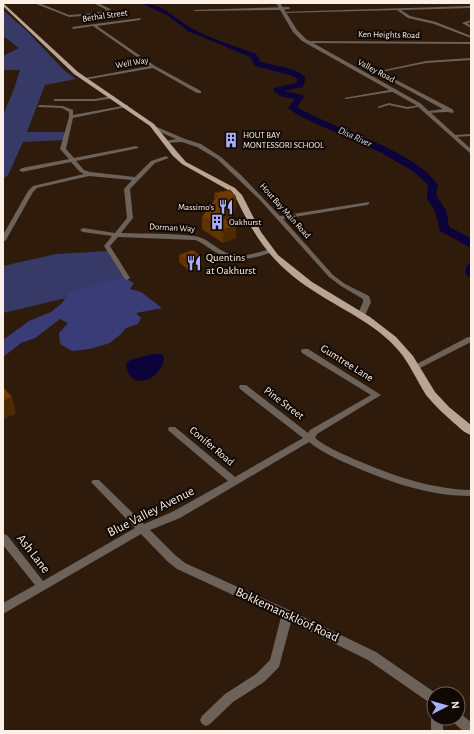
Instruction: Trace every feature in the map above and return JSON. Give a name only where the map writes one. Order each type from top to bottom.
[{"type":"main road","points":[[3,4],[69,68],[126,106],[155,128],[182,162],[225,184],[234,191],[253,226],[269,249],[294,273],[361,316],[396,342],[437,400],[469,427]]},
{"type":"street","points":[[36,3],[69,16],[110,10],[95,3]]},
{"type":"street","points":[[220,3],[223,10]]},
{"type":"street","points":[[195,10],[380,6],[398,7],[411,3]]},
{"type":"street","points":[[281,8],[398,9],[471,7]]},
{"type":"street","name":"Valley Road","points":[[281,8],[297,33],[306,42],[395,90],[421,106],[471,152]]},
{"type":"street","points":[[398,9],[409,17],[438,24],[471,37]]},
{"type":"street","name":"Bethal Street","points":[[73,28],[140,19]]},
{"type":"street","points":[[471,21],[464,23],[471,27]]},
{"type":"street","points":[[93,25],[154,67]]},
{"type":"street","name":"Ken Heights Road","points":[[306,42],[471,43]]},
{"type":"street","points":[[429,113],[453,111],[377,72],[426,62],[471,59]]},
{"type":"street","name":"Well Way","points":[[85,79],[154,67],[199,92]]},
{"type":"street","points":[[346,98],[395,90]]},
{"type":"street","points":[[55,100],[95,100],[112,97]]},
{"type":"street","points":[[379,107],[390,104],[407,108],[421,106]]},
{"type":"street","points":[[40,106],[66,108],[71,111],[71,117],[63,149],[82,171],[89,174],[137,179]]},
{"type":"street","points":[[71,117],[126,106]]},
{"type":"street","points":[[155,128],[183,140]]},
{"type":"street","points":[[454,136],[469,135]]},
{"type":"street","name":"Hout Bay Main Road","points":[[167,142],[183,140],[201,147],[216,156],[240,177],[331,276],[343,285],[366,298],[367,302],[361,316]]},
{"type":"street","points":[[22,170],[136,148]]},
{"type":"street","points":[[127,278],[107,248],[130,218],[126,191],[153,162],[166,158]]},
{"type":"street","points":[[3,240],[31,191],[35,187],[89,174]]},
{"type":"street","points":[[279,218],[367,203]]},
{"type":"street","name":"Dorman Way","points":[[83,230],[116,235],[191,237],[203,240],[222,254],[238,259],[269,249]]},
{"type":"street","points":[[415,367],[471,339]]},
{"type":"street","name":"Gumtree Lane","points":[[305,351],[377,394]]},
{"type":"street","name":"Pine Street","points":[[243,387],[311,437]]},
{"type":"street","name":"Blue Valley Avenue","points":[[3,610],[142,529],[176,516],[236,482],[311,437],[313,432],[377,394]]},
{"type":"street","name":"Conifer Road","points":[[172,429],[236,482]]},
{"type":"street","points":[[311,437],[321,447],[334,454],[416,486],[442,492],[471,493]]},
{"type":"street","name":"Bokkemanskloof Road","points":[[96,482],[181,566],[287,614],[372,656],[426,693]]},
{"type":"street","name":"Ash Lane","points":[[3,538],[42,587]]},
{"type":"street","points":[[206,720],[229,698],[260,678],[272,666],[277,655],[287,614]]},
{"type":"shaded area","points":[[3,10],[27,31],[64,70],[76,79],[45,85],[27,132],[66,132],[64,140],[23,142],[8,175],[3,179],[3,115],[20,70],[3,70],[3,56],[19,48],[3,36],[3,31],[5,29],[3,27]]},
{"type":"shaded area","points":[[109,251],[130,283],[3,313],[3,266],[56,254]]},
{"type":"shaded area","points":[[122,277],[134,283],[130,289],[141,292],[162,308],[136,313],[141,318],[138,324],[126,328],[110,343],[90,349],[72,351],[60,344],[59,333],[68,323],[60,319],[35,338],[21,343],[3,357],[3,340],[29,321],[51,312],[61,304],[70,292]]},
{"type":"shaded area","points":[[153,354],[161,354],[164,357],[158,372],[153,377],[146,380],[140,381],[133,379],[126,364],[130,360]]},
{"type":"building","points":[[230,190],[236,197],[222,217],[236,226],[222,230],[202,217],[217,196],[214,193]]},
{"type":"building","points":[[193,250],[202,257],[188,262],[179,255]]},
{"type":"building","points":[[3,387],[12,397],[3,401]]},
{"type":"waterway","name":"Disa River","points":[[144,3],[169,14],[190,30],[253,56],[258,64],[293,73],[302,78],[300,85],[277,90],[283,94],[300,97],[292,108],[302,114],[385,151],[418,170],[433,185],[431,192],[432,199],[440,210],[444,229],[471,244]]},
{"type":"waterway","name":"Disa River","points":[[471,268],[471,273]]},
{"type":"place","name":"HOUT BAY MONTESSORI SCHOOL","points":[[231,140]]},
{"type":"place","name":"Massimo's","points":[[226,207]]},
{"type":"place","name":"Oakhurst","points":[[217,222]]},
{"type":"place","name":"Quentins at Oakhurst","points":[[194,263]]}]
